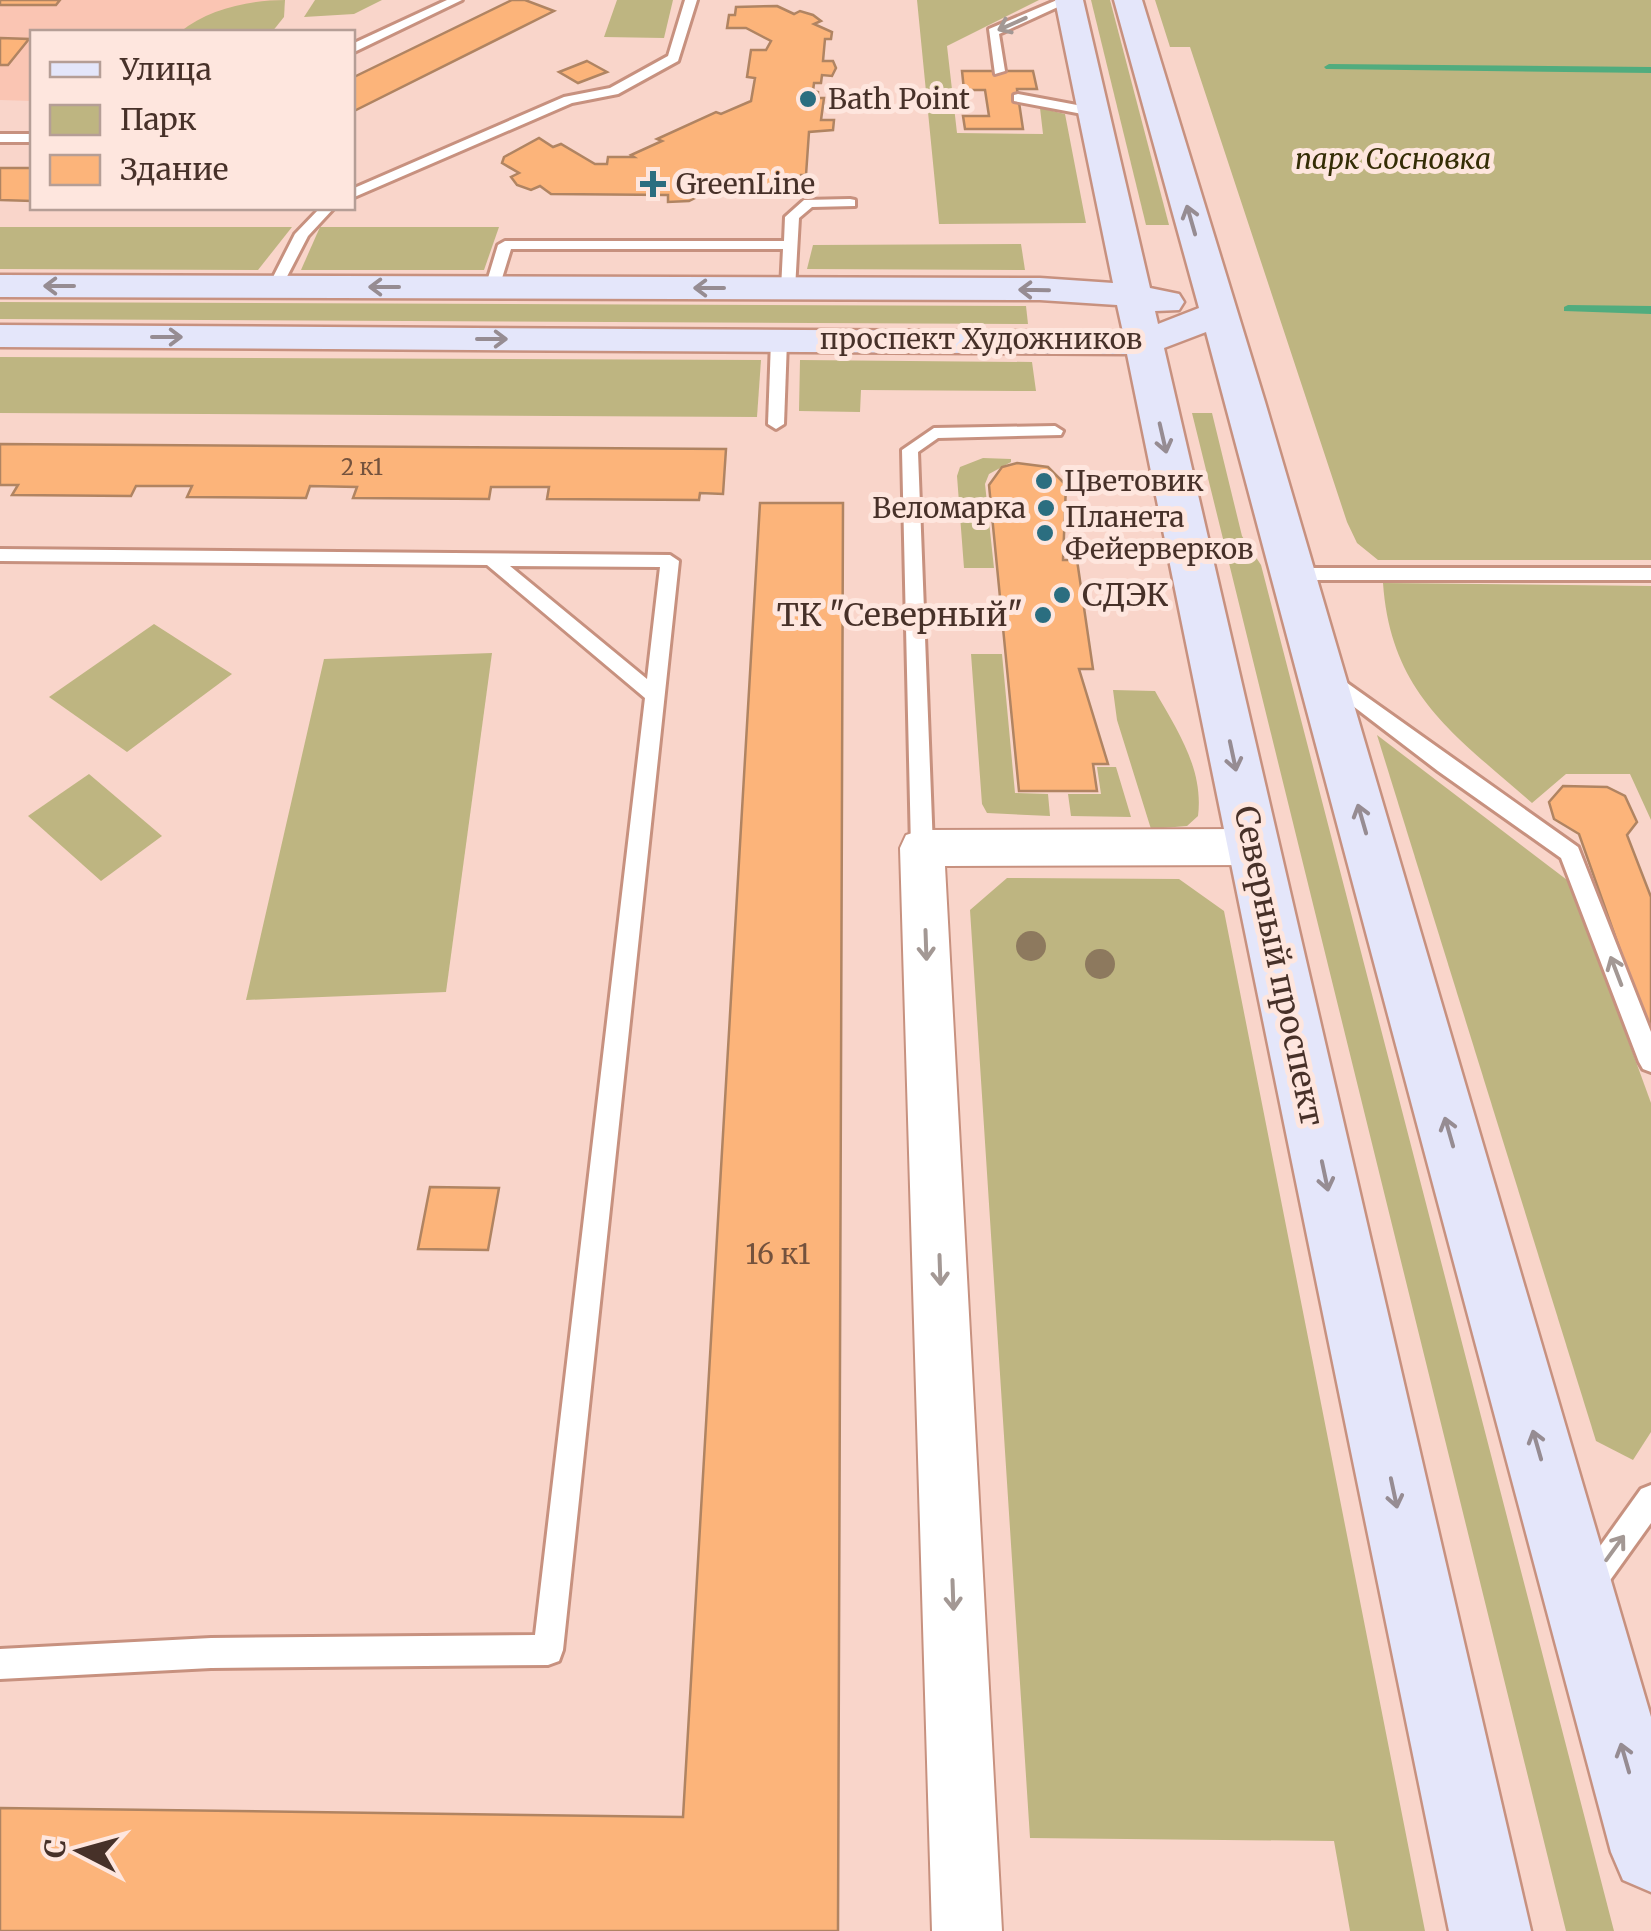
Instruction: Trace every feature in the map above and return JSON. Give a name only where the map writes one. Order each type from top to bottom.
[{"type":"main road","name":"Северный проспект","points":[[1068,0],[1490,1931]]},
{"type":"main road","points":[[1128,0],[1651,1852]]},
{"type":"main road","name":"проспект Художников","points":[[0,286],[1040,290],[1137,319]]},
{"type":"main road","name":"проспект Художников","points":[[0,336],[780,340],[1218,314]]},
{"type":"street","points":[[967,1931],[922,848],[1253,848]]},
{"type":"lane","points":[[355,48],[456,0]]},
{"type":"lane","points":[[355,193],[568,100],[614,91],[674,58],[691,0]]},
{"type":"lane","points":[[999,71],[993,32],[1068,0]]},
{"type":"lane","points":[[1018,98],[1093,112]]},
{"type":"lane","points":[[0,138],[30,138]]},
{"type":"lane","points":[[788,289],[792,217],[810,203],[850,203]]},
{"type":"lane","points":[[275,287],[302,234],[325,210]]},
{"type":"lane","points":[[492,288],[506,245],[789,245]]},
{"type":"lane","points":[[776,424],[780,340]]},
{"type":"lane","points":[[922,848],[910,450],[934,433],[1055,431]]},
{"type":"lane","points":[[0,556],[670,561],[548,1650],[211,1653],[0,1664]]},
{"type":"lane","points":[[491,559],[655,696]]},
{"type":"lane","points":[[1293,574],[1651,574]]},
{"type":"lane","points":[[1320,670],[1445,766],[1592,870]]},
{"type":"lane","points":[[1570,852],[1651,1062]]},
{"type":"lane","points":[[1580,1598],[1651,1499]]},
{"type":"shaded area","points":[[0,0],[282,0],[266,30],[30,30],[30,101],[0,100]]},
{"type":"green space","points":[[285,0],[284,17],[274,30],[183,30],[203,17],[257,2]]},
{"type":"green space","points":[[315,0],[382,0],[354,14],[304,17]]},
{"type":"green space","points":[[617,0],[673,0],[664,38],[604,37]]},
{"type":"green space","points":[[917,0],[1039,0],[947,46],[957,133],[1043,134],[1040,108],[1065,114],[1086,223],[939,224]]},
{"type":"green space","points":[[1091,0],[1110,0],[1169,225],[1146,225]]},
{"type":"green space","name":"парк Сосновка","points":[[1155,0],[1651,0],[1651,560],[1378,560],[1357,543],[1190,47],[1170,47]]},
{"type":"green space","points":[[0,227],[292,227],[258,270],[0,269]]},
{"type":"green space","points":[[320,227],[499,227],[484,270],[301,270]]},
{"type":"green space","points":[[1021,244],[1025,270],[807,269],[813,245]]},
{"type":"green space","points":[[0,302],[1026,306],[1028,324],[0,319]]},
{"type":"green space","points":[[0,357],[761,360],[757,417],[0,413]]},
{"type":"green space","points":[[800,360],[1032,362],[1036,391],[861,390],[860,412],[799,411]]},
{"type":"green space","points":[[1192,413],[1212,413],[1242,536],[1261,565],[1614,1931],[1566,1931]]},
{"type":"green space","points":[[983,458],[1011,459],[989,474],[985,484],[994,568],[964,568],[957,476],[960,467]]},
{"type":"green space","points":[[1383,583],[1651,586],[1651,820],[1630,774],[1566,774],[1532,803],[1477,756],[1432,710],[1413,684],[1389,622]]},
{"type":"green space","points":[[154,624],[232,674],[127,752],[49,697]]},
{"type":"green space","points":[[492,653],[446,992],[246,1000],[324,659]]},
{"type":"green space","points":[[971,654],[1002,654],[1015,793],[1048,794],[1050,816],[987,813],[982,804]]},
{"type":"green space","points":[[1113,690],[1155,691],[1172,720],[1197,782],[1198,816],[1187,826],[1151,829],[1117,720]]},
{"type":"green space","points":[[1377,735],[1571,883],[1651,1103],[1651,1432],[1633,1460],[1596,1441]]},
{"type":"green space","points":[[1097,767],[1116,767],[1131,817],[1071,816],[1068,794],[1101,794]]},
{"type":"green space","points":[[89,774],[162,836],[101,881],[28,816]]},
{"type":"green space","points":[[1007,878],[1179,879],[1224,911],[1425,1931],[1350,1931],[1334,1841],[1030,1838],[970,910]]},
{"type":"building","points":[[0,0],[60,0],[56,5],[0,5]]},
{"type":"building","points":[[512,0],[525,0],[554,11],[355,110],[355,77]]},
{"type":"building","points":[[777,6],[794,14],[800,11],[813,15],[821,21],[814,24],[832,32],[831,39],[825,39],[823,61],[833,61],[836,68],[832,76],[822,75],[821,83],[814,83],[813,91],[818,92],[818,98],[824,98],[821,120],[834,120],[833,130],[809,132],[806,175],[801,175],[795,186],[695,188],[695,198],[668,202],[668,195],[551,194],[540,186],[531,190],[517,185],[511,177],[519,173],[502,163],[504,157],[539,138],[553,147],[561,144],[595,164],[607,164],[608,157],[634,157],[631,155],[662,141],[657,139],[751,101],[755,78],[747,77],[751,50],[766,50],[771,41],[746,28],[727,28],[729,15],[735,15],[736,7]]},
{"type":"building","points":[[0,38],[29,39],[8,65],[0,65]]},
{"type":"building","points":[[587,61],[607,72],[578,83],[559,72]]},
{"type":"building","points":[[962,71],[1033,71],[1037,89],[1017,89],[1023,129],[965,129],[963,116],[989,116],[985,90],[964,90]]},
{"type":"building","points":[[0,168],[30,168],[30,201],[0,200]]},
{"type":"building","points":[[0,444],[726,449],[723,494],[700,493],[699,500],[547,499],[549,487],[491,487],[489,499],[353,498],[357,487],[310,486],[306,498],[187,497],[192,486],[136,486],[131,496],[12,495],[18,485],[0,485]]},
{"type":"building","name":"ТК \"Северный\"","points":[[1017,463],[1048,467],[1066,485],[1063,560],[1077,560],[1093,669],[1079,669],[1108,764],[1093,764],[1097,791],[1019,791],[989,485],[1002,467]]},
{"type":"building","points":[[760,503],[843,503],[838,1931],[0,1931],[0,1808],[683,1817]]},
{"type":"building","points":[[1563,786],[1607,787],[1625,796],[1637,822],[1627,835],[1651,897],[1651,1038],[1579,834],[1554,819],[1549,802]]},
{"type":"building","points":[[430,1187],[499,1188],[488,1250],[418,1249]]},
{"type":"waterway","points":[[1329,67],[1651,70]]},
{"type":"waterway","points":[[1568,309],[1651,310]]},
{"type":"place","name":"Bath Point","points":[[808,99]]},
{"type":"place","name":"GreenLine","points":[[653,184]]},
{"type":"place","name":"Цветовик","points":[[1044,481]]},
{"type":"place","name":"Веломарка","points":[[1046,508]]},
{"type":"place","name":"Планета Фейерверков","points":[[1045,533]]},
{"type":"place","name":"СДЭК","points":[[1062,595]]},
{"type":"place","name":"ТК \"Северный\"","points":[[1043,615]]}]
